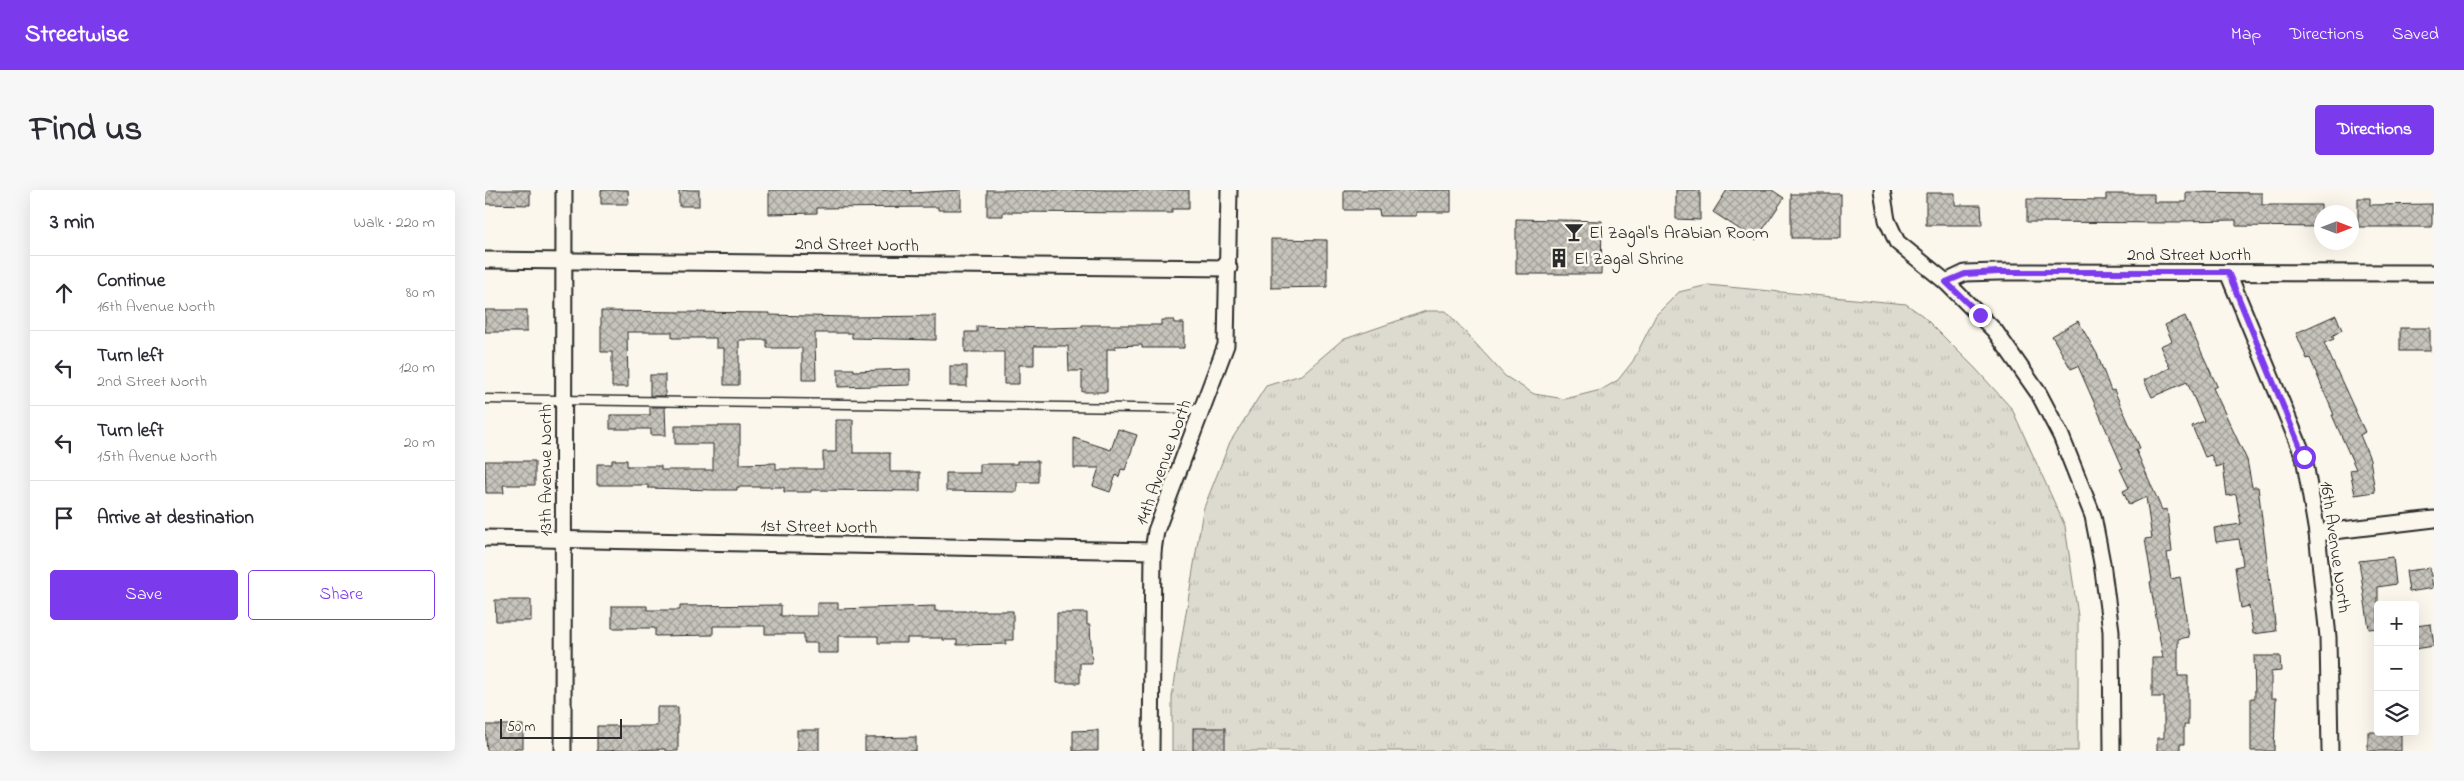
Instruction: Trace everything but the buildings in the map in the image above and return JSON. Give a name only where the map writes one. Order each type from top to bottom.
[{"type":"street","name":"13th Avenue North","points":[[563,751],[564,190]]},
{"type":"street","name":"14th Avenue North","points":[[1151,751],[1153,551],[1156,531],[1226,345],[1229,268],[1229,190]]},
{"type":"street","points":[[1882,190],[1887,220],[1897,242],[1946,282],[1995,330],[2039,394],[2061,436],[2093,516],[2102,563],[2111,632],[2112,751]]},
{"type":"street","name":"2nd Street North","points":[[485,260],[1229,268]]},
{"type":"street","name":"2nd Street North","points":[[1946,282],[1965,274],[1998,272],[2434,273]]},
{"type":"street","name":"16th Avenue North","points":[[2228,272],[2304,457],[2317,534],[2330,660],[2330,751]]},
{"type":"street","points":[[2317,534],[2434,520]]},
{"type":"street","name":"1st Street North","points":[[485,538],[1153,551]]},
{"type":"lane","points":[[485,399],[1203,409]]},
{"type":"green space","points":[[1708,285],[1906,304],[1923,316],[1975,368],[2012,409],[2065,526],[2078,616],[2078,751],[1172,751],[1172,697],[1203,510],[1230,442],[1266,386],[1301,375],[1342,340],[1426,311],[1446,311],[1505,376],[1534,394],[1565,399],[1601,390],[1618,380],[1633,361],[1656,315],[1679,292]]},
{"type":"place","name":"El Zagal's Arabian Room","points":[[1574,232]]},
{"type":"place","name":"El Zagal Shrine","points":[[1559,258]]},
{"type":"route","points":[[1980,315],[1946,282],[1965,274],[1998,272],[2228,272],[2237,298],[2304,457]]}]
